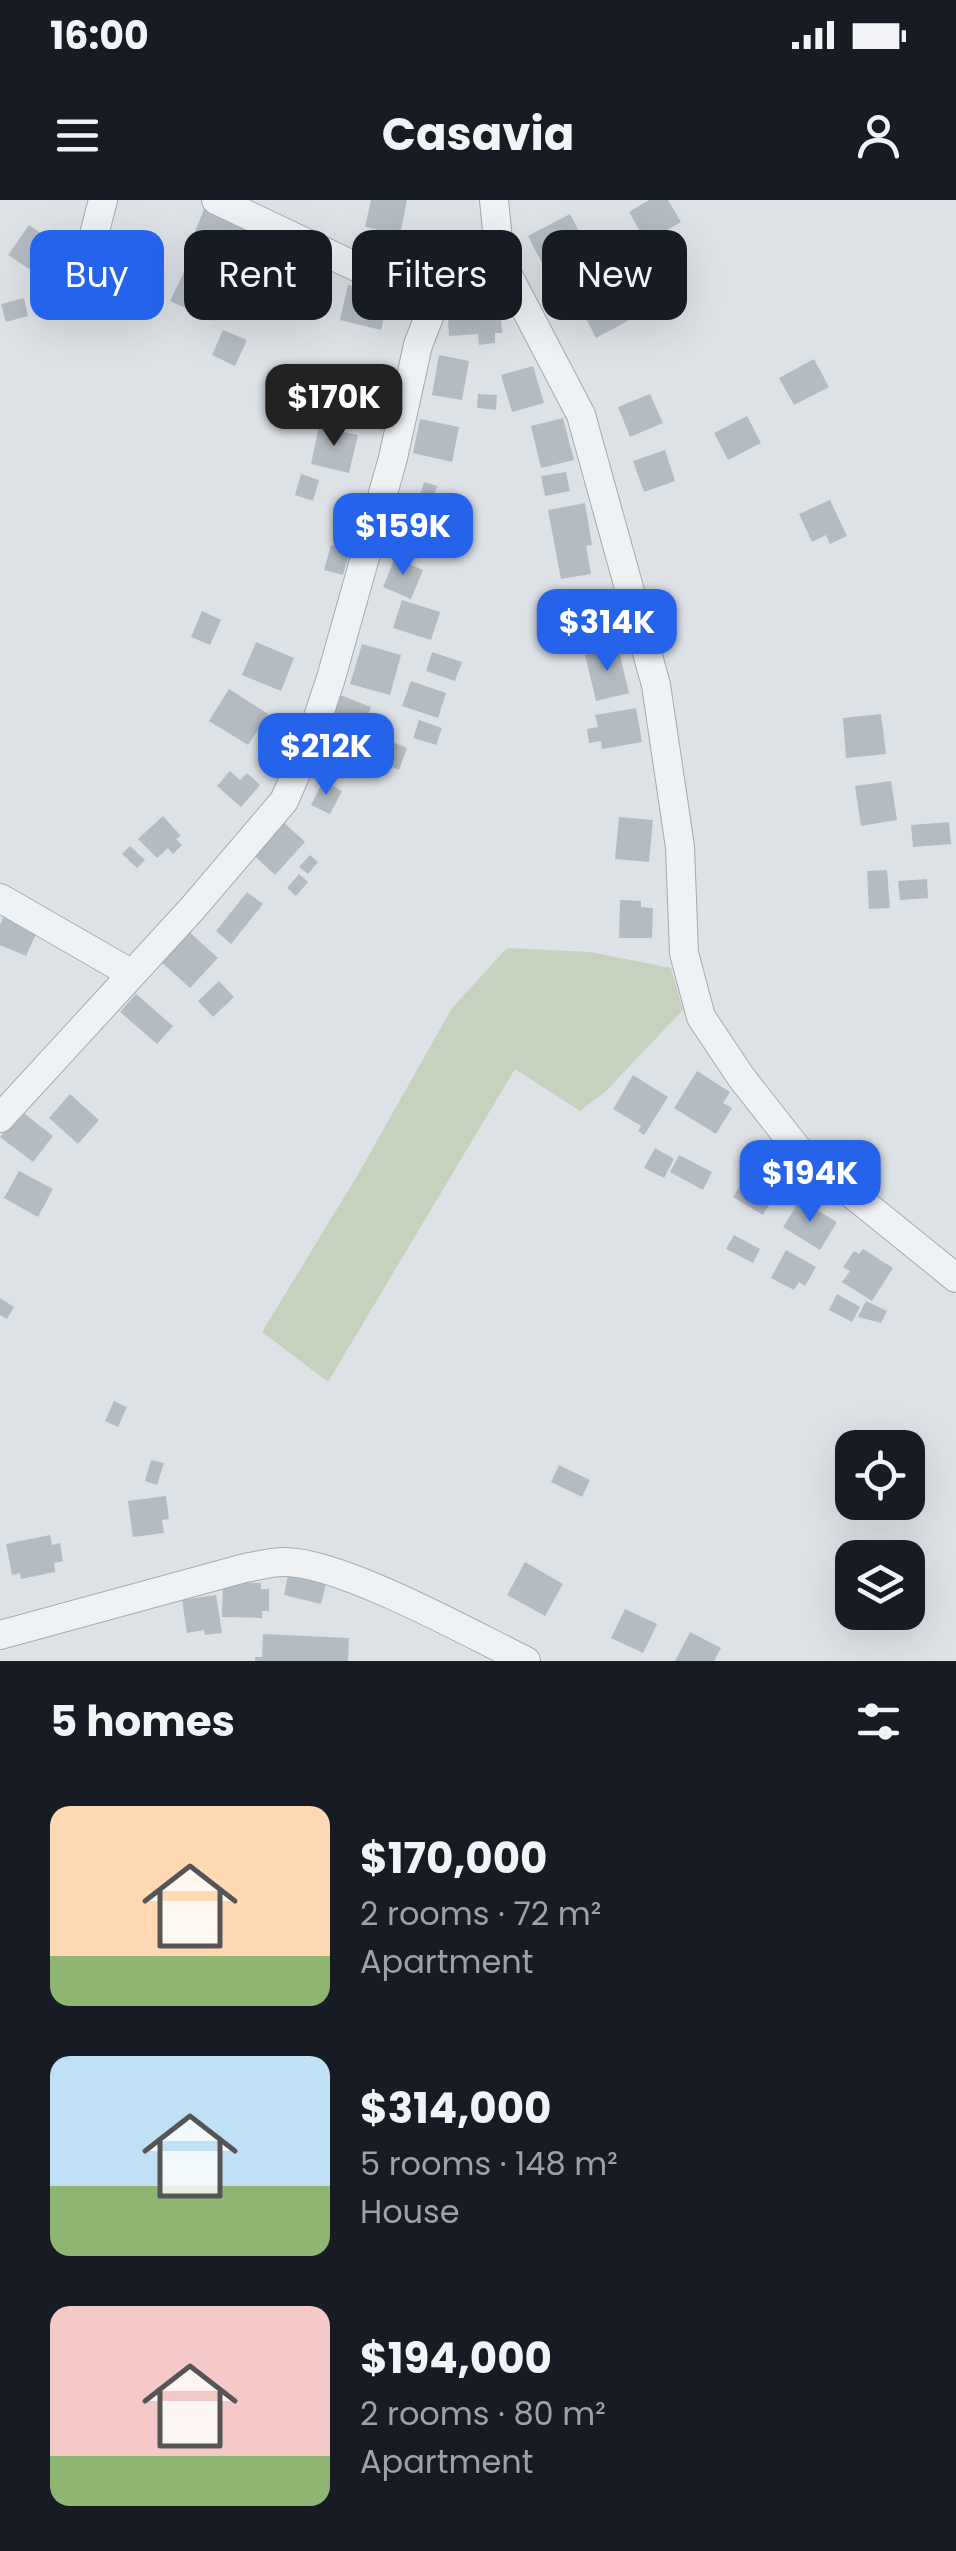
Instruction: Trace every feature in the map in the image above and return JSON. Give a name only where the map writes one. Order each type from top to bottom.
[{"type":"street","points":[[95,230],[103,200]]},
{"type":"street","points":[[216,200],[352,265]]},
{"type":"street","points":[[494,200],[497,230]]},
{"type":"street","points":[[522,301],[582,414],[656,685],[680,847],[684,953],[701,1017],[799,1152],[956,1278]]},
{"type":"street","points":[[0,1118],[284,801],[331,678],[394,458],[418,345],[428,320]]},
{"type":"street","points":[[0,898],[132,974]]},
{"type":"street","points":[[0,1635],[226,1573],[285,1562],[328,1571],[390,1595],[526,1661]]},
{"type":"green space","points":[[507,948],[590,952],[671,968],[683,1010],[605,1092],[580,1111],[515,1069],[328,1382],[262,1332],[357,1176],[452,1008]]},
{"type":"building","points":[[371,200],[407,200],[401,230],[365,227]]},
{"type":"building","points":[[649,200],[668,200],[681,222],[667,230],[639,230],[629,212]]},
{"type":"building","points":[[206,205],[256,227],[255,230],[196,230]]},
{"type":"building","points":[[570,214],[578,230],[542,230],[542,263],[528,236]]},
{"type":"building","points":[[29,225],[36,230],[30,230],[30,269],[8,255]]},
{"type":"building","points":[[184,272],[184,307],[170,301]]},
{"type":"building","points":[[348,285],[352,286],[352,320],[384,320],[381,330],[340,320]]},
{"type":"building","points":[[24,298],[28,316],[6,322],[1,304]]},
{"type":"building","points":[[448,320],[501,320],[502,333],[495,333],[495,343],[479,345],[478,334],[449,336]]},
{"type":"building","points":[[587,320],[628,320],[628,321],[596,338]]},
{"type":"building","points":[[223,330],[247,340],[235,366],[212,355]]},
{"type":"building","points":[[439,355],[469,361],[462,400],[432,395]]},
{"type":"building","points":[[814,359],[829,387],[794,405],[779,378]]},
{"type":"building","points":[[533,366],[544,403],[512,412],[501,375]]},
{"type":"building","points":[[324,374],[370,385],[362,417],[316,406]]},
{"type":"building","points":[[478,394],[497,395],[496,410],[477,408]]},
{"type":"building","points":[[650,394],[663,423],[630,437],[618,407]]},
{"type":"building","points":[[374,401],[389,405],[383,430],[368,426]]},
{"type":"building","points":[[747,416],[761,443],[728,460],[714,433]]},
{"type":"building","points":[[563,418],[574,460],[541,468],[531,426]]},
{"type":"building","points":[[420,419],[459,427],[452,462],[413,453]]},
{"type":"building","points":[[319,426],[358,435],[349,473],[311,464]]},
{"type":"building","points":[[665,450],[675,481],[644,492],[633,461]]},
{"type":"building","points":[[566,472],[570,491],[545,496],[541,476]]},
{"type":"building","points":[[301,474],[319,480],[313,501],[295,495]]},
{"type":"building","points":[[424,482],[437,486],[429,515],[415,511]]},
{"type":"building","points":[[830,500],[847,536],[830,544],[826,535],[812,542],[799,514]]},
{"type":"building","points":[[585,503],[592,545],[586,546],[591,574],[561,579],[548,510]]},
{"type":"building","points":[[393,513],[412,519],[405,542],[387,536]]},
{"type":"building","points":[[331,545],[350,550],[343,575],[324,570]]},
{"type":"building","points":[[395,558],[423,570],[411,599],[383,587]]},
{"type":"building","points":[[402,600],[440,612],[431,640],[393,628]]},
{"type":"building","points":[[607,606],[613,642],[578,647],[572,612]]},
{"type":"building","points":[[202,611],[221,620],[210,645],[191,637]]},
{"type":"building","points":[[256,642],[294,658],[281,691],[242,675]]},
{"type":"building","points":[[362,644],[401,655],[390,695],[350,684]]},
{"type":"building","points":[[618,647],[629,693],[596,701],[585,655]]},
{"type":"building","points":[[432,652],[462,662],[455,681],[426,671]]},
{"type":"building","points":[[411,681],[446,693],[438,718],[402,706]]},
{"type":"building","points":[[229,689],[268,714],[248,745],[209,721]]},
{"type":"building","points":[[338,694],[371,707],[356,746],[323,733]]},
{"type":"building","points":[[636,708],[642,742],[602,749],[601,741],[589,743],[587,729],[598,727],[595,715]]},
{"type":"building","points":[[881,714],[886,754],[846,758],[843,718]]},
{"type":"building","points":[[419,720],[442,728],[436,745],[413,738]]},
{"type":"building","points":[[383,738],[407,748],[399,770],[375,760]]},
{"type":"building","points":[[321,741],[349,754],[338,780],[309,767]]},
{"type":"building","points":[[230,771],[240,780],[247,773],[260,785],[241,807],[217,786]]},
{"type":"building","points":[[323,781],[342,791],[330,814],[311,805]]},
{"type":"building","points":[[891,781],[897,820],[861,826],[855,786]]},
{"type":"building","points":[[163,816],[181,836],[176,839],[182,845],[173,854],[168,848],[157,858],[138,839]]},
{"type":"building","points":[[619,817],[653,820],[649,862],[615,859]]},
{"type":"building","points":[[279,818],[305,842],[275,875],[249,851]]},
{"type":"building","points":[[949,822],[951,844],[913,847],[911,825]]},
{"type":"building","points":[[130,846],[145,860],[137,868],[122,854]]},
{"type":"building","points":[[310,855],[318,862],[308,874],[299,867]]},
{"type":"building","points":[[887,870],[890,908],[869,909],[867,871]]},
{"type":"building","points":[[299,874],[308,882],[296,896],[287,888]]},
{"type":"building","points":[[927,879],[928,898],[900,900],[898,881]]},
{"type":"building","points":[[247,892],[263,904],[231,944],[216,931]]},
{"type":"building","points":[[620,900],[641,901],[641,907],[653,908],[652,938],[619,938]]},
{"type":"building","points":[[5,914],[38,930],[26,956],[0,945],[0,925]]},
{"type":"building","points":[[186,929],[218,958],[190,988],[158,959]]},
{"type":"building","points":[[219,981],[234,997],[213,1017],[198,1001]]},
{"type":"building","points":[[136,994],[173,1026],[157,1044],[120,1012]]},
{"type":"building","points":[[697,1071],[730,1092],[723,1103],[732,1108],[716,1134],[674,1108]]},
{"type":"building","points":[[633,1075],[668,1097],[644,1135],[638,1131],[641,1126],[613,1109]]},
{"type":"building","points":[[70,1094],[99,1120],[78,1144],[49,1118]]},
{"type":"building","points":[[21,1111],[53,1136],[33,1162],[0,1137]]},
{"type":"building","points":[[655,1148],[674,1159],[664,1178],[644,1168]]},
{"type":"building","points":[[679,1155],[712,1172],[703,1190],[670,1172]]},
{"type":"building","points":[[750,1169],[780,1188],[763,1215],[733,1197]]},
{"type":"building","points":[[19,1171],[53,1189],[38,1217],[4,1198]]},
{"type":"building","points":[[800,1200],[837,1222],[820,1250],[783,1227]]},
{"type":"building","points":[[734,1235],[760,1249],[753,1263],[726,1249]]},
{"type":"building","points":[[863,1249],[893,1268],[872,1301],[842,1282],[850,1271],[843,1267],[854,1251],[859,1254]]},
{"type":"building","points":[[786,1250],[816,1267],[805,1286],[799,1282],[794,1290],[771,1278]]},
{"type":"building","points":[[837,1294],[860,1307],[852,1322],[829,1310]]},
{"type":"building","points":[[0,1298],[14,1307],[7,1319],[0,1315]]},
{"type":"building","points":[[866,1301],[887,1311],[881,1323],[858,1317]]},
{"type":"building","points":[[114,1401],[127,1407],[118,1427],[105,1421]]},
{"type":"building","points":[[151,1460],[164,1463],[157,1485],[145,1481]]},
{"type":"building","points":[[559,1465],[590,1480],[582,1497],[551,1482]]},
{"type":"building","points":[[166,1496],[169,1519],[162,1520],[164,1533],[133,1537],[128,1501]]},
{"type":"building","points":[[50,1535],[52,1545],[60,1543],[63,1561],[54,1563],[55,1572],[21,1579],[20,1573],[12,1575],[6,1544]]},
{"type":"building","points":[[525,1562],[563,1584],[545,1616],[507,1595]]},
{"type":"building","points":[[289,1570],[327,1580],[321,1604],[284,1595]]},
{"type":"building","points":[[223,1582],[261,1583],[261,1589],[269,1589],[269,1611],[262,1611],[262,1618],[222,1617]]},
{"type":"building","points":[[216,1595],[222,1633],[187,1633],[182,1600]]},
{"type":"building","points":[[625,1609],[657,1624],[643,1653],[611,1638]]},
{"type":"building","points":[[690,1632],[721,1648],[714,1661],[675,1661]]},
{"type":"building","points":[[263,1634],[349,1638],[348,1661],[255,1661],[255,1657],[262,1657]]}]
